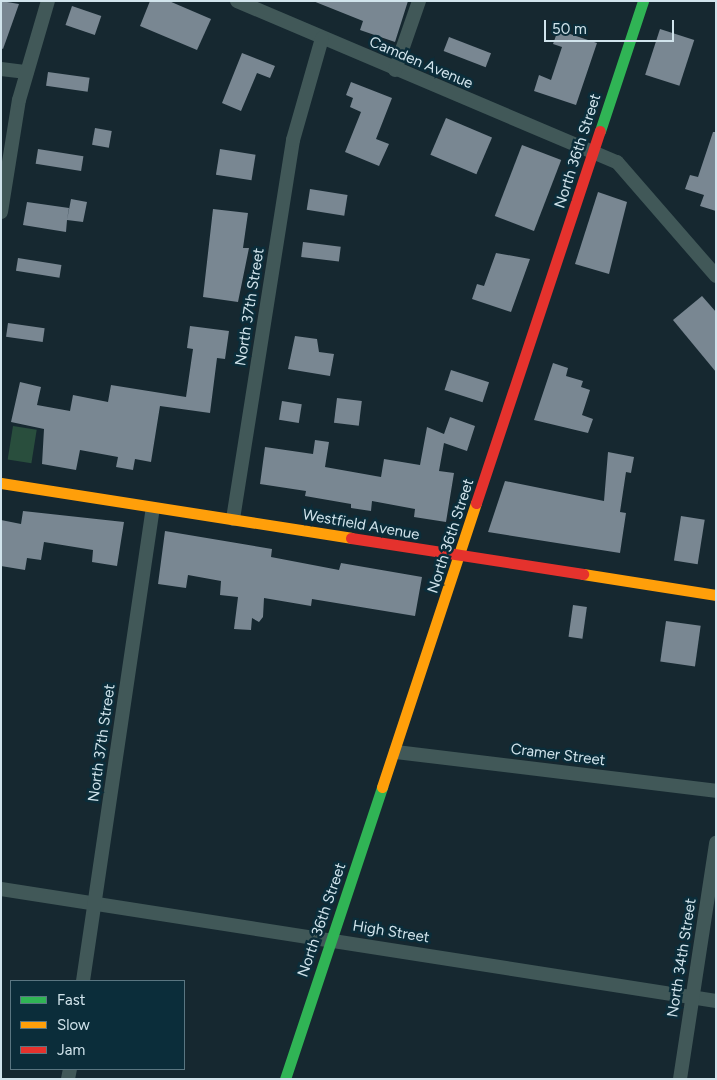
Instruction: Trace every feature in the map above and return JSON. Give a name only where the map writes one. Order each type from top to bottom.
[{"type":"street","points":[[1,212],[27,72],[48,1]]},
{"type":"street","name":"Camden Avenue","points":[[237,1],[395,70],[617,162],[716,276]]},
{"type":"street","points":[[395,70],[420,1]]},
{"type":"street","name":"North 36th Street","points":[[285,1079],[396,752],[643,1]]},
{"type":"street","name":"North 37th Street","points":[[233,519],[301,99],[322,38]]},
{"type":"street","points":[[1,69],[27,72]]},
{"type":"street","name":"Westfield Avenue","points":[[1,484],[233,519],[460,557],[716,595]]},
{"type":"street","name":"North 37th Street","points":[[83,980],[154,508]]},
{"type":"street","name":"Cramer Street","points":[[396,752],[716,791]]},
{"type":"street","name":"North 34th Street","points":[[680,1079],[716,843]]},
{"type":"street","name":"High Street","points":[[1,889],[95,902],[716,1001]]},
{"type":"green space","points":[[13,426],[37,430],[31,463],[8,460]]},
{"type":"building","points":[[1,1],[19,4],[3,49],[1,48]]},
{"type":"building","points":[[150,1],[169,1],[211,19],[197,50],[140,26]]},
{"type":"building","points":[[313,1],[408,1],[395,42],[360,30],[363,21]]},
{"type":"building","points":[[72,6],[101,16],[95,35],[65,25]]},
{"type":"building","points":[[660,29],[694,40],[679,86],[645,75]]},
{"type":"building","points":[[558,30],[597,43],[576,105],[534,91],[539,75],[551,80],[562,47],[553,44]]},
{"type":"building","points":[[449,37],[491,53],[486,67],[444,51]]},
{"type":"building","points":[[242,53],[275,66],[270,78],[257,73],[241,111],[222,103]]},
{"type":"building","points":[[48,72],[90,78],[88,92],[46,86]]},
{"type":"building","points":[[351,82],[392,98],[376,139],[389,144],[379,166],[345,152],[361,112],[350,107],[353,98],[346,95]]},
{"type":"building","points":[[446,118],[492,138],[476,174],[430,155]]},
{"type":"building","points":[[95,128],[112,131],[109,148],[92,145]]},
{"type":"building","points":[[713,132],[716,132],[716,211],[700,206],[704,195],[685,189],[690,175],[698,177]]},
{"type":"building","points":[[522,145],[561,160],[534,231],[495,216]]},
{"type":"building","points":[[38,149],[83,156],[81,171],[36,164]]},
{"type":"building","points":[[220,149],[256,155],[251,180],[216,175]]},
{"type":"building","points":[[310,189],[348,195],[344,216],[307,210]]},
{"type":"building","points":[[598,192],[627,202],[609,274],[575,264]]},
{"type":"building","points":[[71,199],[87,202],[83,222],[67,220]]},
{"type":"building","points":[[27,202],[69,208],[66,232],[23,225]]},
{"type":"building","points":[[213,209],[248,213],[243,248],[249,248],[238,302],[203,297]]},
{"type":"building","points":[[303,242],[341,247],[339,262],[301,257]]},
{"type":"building","points":[[496,253],[530,259],[511,312],[472,299],[477,284],[484,286]]},
{"type":"building","points":[[18,258],[61,265],[59,278],[16,271]]},
{"type":"building","points":[[702,296],[716,312],[716,372],[673,320]]},
{"type":"building","points":[[8,323],[45,328],[43,342],[6,337]]},
{"type":"building","points":[[190,326],[229,331],[225,359],[217,358],[210,413],[160,406],[151,462],[135,459],[133,470],[116,467],[118,457],[80,450],[76,470],[42,464],[44,429],[11,422],[20,382],[41,387],[37,405],[70,411],[73,395],[108,402],[111,385],[186,397],[193,349],[187,348]]},
{"type":"building","points":[[295,336],[317,339],[319,352],[334,354],[330,376],[288,369]]},
{"type":"building","points":[[553,363],[568,368],[566,376],[583,381],[581,387],[590,390],[582,415],[593,419],[588,433],[534,420]]},
{"type":"building","points":[[451,370],[489,382],[483,402],[445,390]]},
{"type":"building","points":[[337,398],[362,401],[359,426],[334,423]]},
{"type":"building","points":[[282,401],[302,404],[299,423],[279,420]]},
{"type":"building","points":[[450,417],[475,426],[467,451],[444,443],[439,471],[454,473],[446,522],[414,517],[415,509],[372,501],[371,511],[351,508],[351,504],[305,496],[306,491],[260,484],[265,447],[313,454],[315,440],[329,442],[325,467],[381,477],[384,459],[420,465],[427,427],[444,434]]},
{"type":"building","points":[[608,452],[634,457],[631,473],[626,472],[620,512],[626,513],[620,553],[488,532],[505,481],[604,501]]},
{"type":"building","points":[[23,511],[124,522],[117,566],[92,562],[93,550],[44,542],[41,560],[27,558],[25,570],[1,566],[1,520],[21,524]]},
{"type":"building","points":[[681,516],[705,520],[698,564],[674,560]]},
{"type":"building","points":[[165,531],[272,549],[271,557],[339,570],[341,563],[422,577],[415,616],[312,599],[311,606],[264,598],[263,617],[259,622],[252,618],[251,630],[234,629],[238,597],[220,595],[221,581],[188,575],[186,588],[158,584]]},
{"type":"building","points":[[573,605],[587,607],[582,639],[569,637]]},
{"type":"building","points":[[666,621],[701,626],[695,666],[660,662]]},
{"type":"traffic: fast","points":[[600,131],[643,1]]},
{"type":"traffic: fast","points":[[285,1079],[382,787]]},
{"type":"traffic: slow","points":[[1,483],[351,538]]},
{"type":"traffic: slow","points":[[382,787],[476,503]]},
{"type":"traffic: slow","points":[[583,574],[716,595]]},
{"type":"traffic: jam","points":[[476,503],[600,131]]},
{"type":"traffic: jam","points":[[351,538],[583,574]]}]
